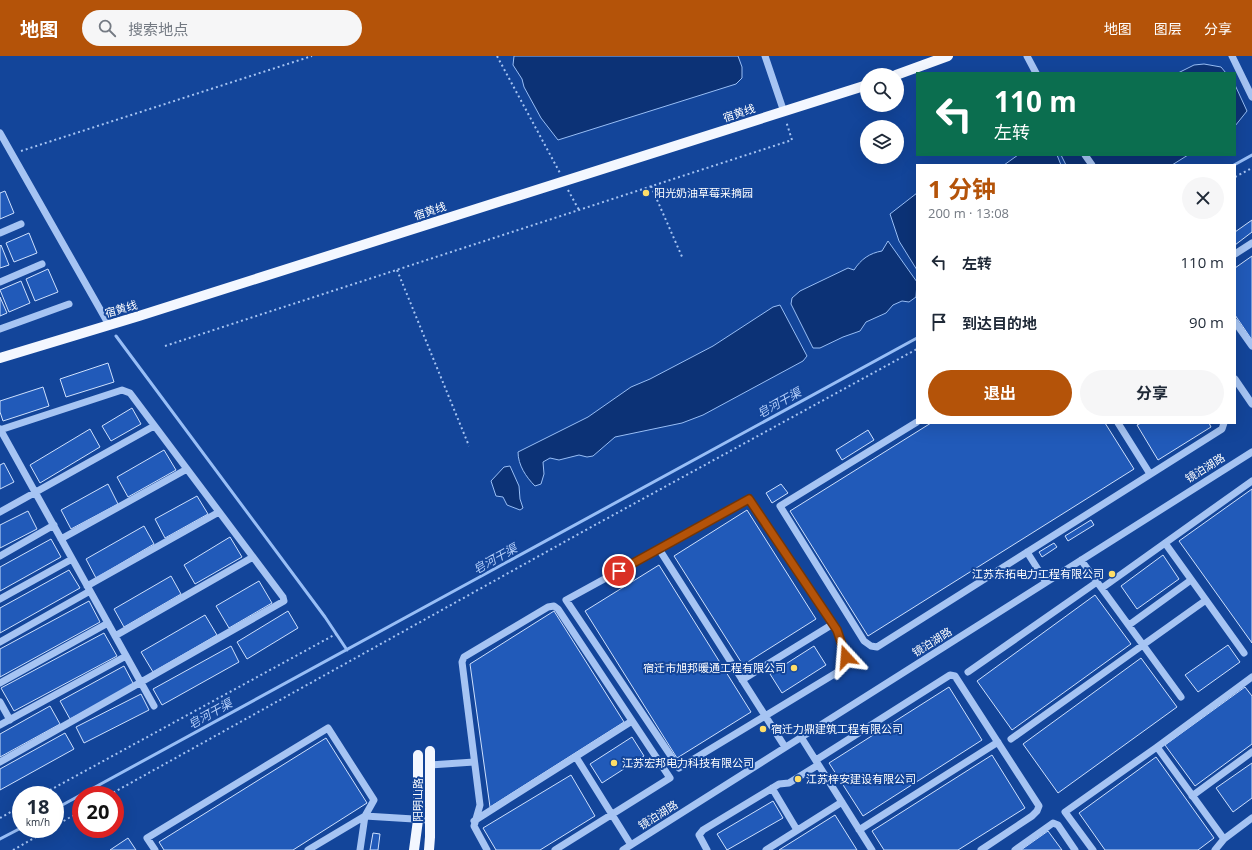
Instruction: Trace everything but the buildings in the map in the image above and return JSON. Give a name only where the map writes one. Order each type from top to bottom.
[{"type":"main road","points":[[904,72],[948,56]]},
{"type":"main road","name":"宿黄线","points":[[0,358],[109,325],[860,87]]},
{"type":"main road","name":"阳明山路","points":[[429,850],[430,751]]},
{"type":"main road","name":"阳明山路","points":[[414,850],[418,820],[418,755]]},
{"type":"street","points":[[765,56],[784,112]]},
{"type":"street","points":[[1026,56],[1035,72]]},
{"type":"street","points":[[1232,56],[1252,97]]},
{"type":"street","points":[[0,133],[109,325]]},
{"type":"street","points":[[0,233],[21,224]]},
{"type":"street","points":[[1236,253],[1252,243]]},
{"type":"street","points":[[0,282],[42,264]]},
{"type":"street","points":[[0,329],[69,304]]},
{"type":"street","points":[[1236,323],[1252,346]]},
{"type":"street","points":[[1236,380],[1252,404]]},
{"type":"street","points":[[0,762],[141,683],[284,601],[283,597],[130,393],[122,390],[0,429],[54,525],[72,559],[108,623],[126,656],[141,683],[154,706]]},
{"type":"street","points":[[916,423],[780,506],[864,641],[871,646],[877,647],[1222,429],[1224,424]]},
{"type":"street","points":[[1119,424],[1150,474]]},
{"type":"street","points":[[0,512],[154,426]]},
{"type":"street","name":"镜泊湖路","points":[[623,850],[1252,452]]},
{"type":"street","points":[[61,539],[187,469]]},
{"type":"street","points":[[968,672],[1165,543],[1252,481]]},
{"type":"street","points":[[749,499],[833,624],[845,650],[846,664],[840,670],[679,768],[566,600],[659,549],[749,499]]},
{"type":"street","points":[[0,642],[219,512]]},
{"type":"street","points":[[0,556],[54,525]]},
{"type":"street","points":[[1165,543],[1244,653]]},
{"type":"street","points":[[659,549],[785,747]]},
{"type":"street","points":[[1027,552],[1046,582]]},
{"type":"street","points":[[115,636],[253,557]]},
{"type":"street","points":[[0,599],[72,559]]},
{"type":"street","points":[[1081,560],[1181,697]]},
{"type":"street","points":[[1129,625],[1191,580]]},
{"type":"street","points":[[1012,739],[1206,600]]},
{"type":"street","points":[[487,850],[474,826],[480,805],[462,662],[464,657],[548,607],[554,606],[558,609],[670,778],[555,850]]},
{"type":"street","points":[[0,683],[108,623]]},
{"type":"street","points":[[742,680],[833,624]]},
{"type":"street","points":[[0,726],[126,656]]},
{"type":"street","points":[[707,850],[700,835],[703,830],[772,788],[780,784],[790,783],[817,762],[950,675],[955,676],[1039,806],[1037,811],[1032,816],[981,850]]},
{"type":"street","points":[[1093,850],[1066,812],[1251,680]]},
{"type":"street","points":[[0,702],[10,720]]},
{"type":"street","points":[[474,822],[632,721]]},
{"type":"street","points":[[155,850],[148,838],[328,728],[374,800],[364,816],[360,850]]},
{"type":"street","points":[[801,737],[872,850]]},
{"type":"street","points":[[859,830],[998,742]]},
{"type":"street","points":[[1157,747],[1224,839]]},
{"type":"street","points":[[1192,796],[1252,752]]},
{"type":"street","points":[[576,757],[631,845]]},
{"type":"street","points":[[430,765],[474,762]]},
{"type":"street","points":[[772,788],[797,830]]},
{"type":"street","points":[[766,850],[842,802]]},
{"type":"street","points":[[308,850],[364,816],[430,820]]},
{"type":"street","points":[[1214,850],[1224,839],[1252,818]]},
{"type":"street","points":[[1015,850],[1053,823],[1058,825],[1075,850]]},
{"type":"path","points":[[12,154],[312,56]]},
{"type":"path","points":[[497,56],[579,210]]},
{"type":"path","points":[[165,346],[792,140],[784,112]]},
{"type":"path","points":[[1236,176],[1252,168]]},
{"type":"path","points":[[651,186],[683,259]]},
{"type":"path","points":[[398,270],[468,446]]},
{"type":"path","points":[[124,787],[584,530],[916,350]]},
{"type":"path","points":[[57,786],[336,634]]},
{"type":"path","points":[[0,818],[12,811]]},
{"type":"path","points":[[13,850],[34,838]]},
{"type":"water","points":[[514,56],[738,56],[742,67],[742,78],[736,84],[558,140],[541,118],[524,87],[522,79],[513,65]]},
{"type":"water","points":[[1204,64],[1221,67],[1225,72],[1180,72],[1194,65]]},
{"type":"water","points":[[1236,87],[1247,111],[1236,125]]},
{"type":"water","points":[[1017,156],[1057,156],[1061,164],[1005,164]]},
{"type":"water","points":[[1062,156],[1186,156],[1174,164],[1066,164]]},
{"type":"water","points":[[916,194],[916,268],[899,241],[890,214]]},
{"type":"water","points":[[888,241],[916,281],[916,297],[909,302],[902,301],[893,305],[886,313],[866,322],[860,331],[820,348],[813,348],[791,304],[792,298],[800,291],[848,268],[854,270],[866,257],[882,251]]},
{"type":"water","points":[[780,305],[807,356],[803,361],[703,415],[682,423],[615,437],[593,456],[587,457],[579,455],[559,460],[550,458],[543,462],[544,474],[541,484],[535,486],[526,475],[519,462],[518,452],[588,417],[631,387],[650,379],[713,346],[773,307]]},
{"type":"water","points":[[510,466],[519,486],[520,499],[523,508],[520,510],[507,505],[503,497],[496,496],[491,481],[504,467]]},
{"type":"waterway","name":"皂河干渠","points":[[1236,164],[1252,155]]},
{"type":"waterway","points":[[116,336],[325,617],[347,650]]},
{"type":"waterway","name":"皂河干渠","points":[[64,804],[916,339]]},
{"type":"waterway","name":"皂河干渠","points":[[0,839],[12,833]]},
{"type":"place","name":"阳光奶油草莓采摘园","points":[[646,193]]},
{"type":"place","name":"江苏东拓电力工程有限公司","points":[[1112,574]]},
{"type":"place","name":"宿迁市旭邦暖通工程有限公司","points":[[794,668]]},
{"type":"place","name":"宿迁力鼎建筑工程有限公司","points":[[763,729]]},
{"type":"place","name":"江苏宏邦电力科技有限公司","points":[[614,763]]},
{"type":"place","name":"江苏梓安建设有限公司","points":[[798,779]]},
{"type":"route","points":[[619,571],[749,499],[837,630],[845,650],[846,657]]}]
